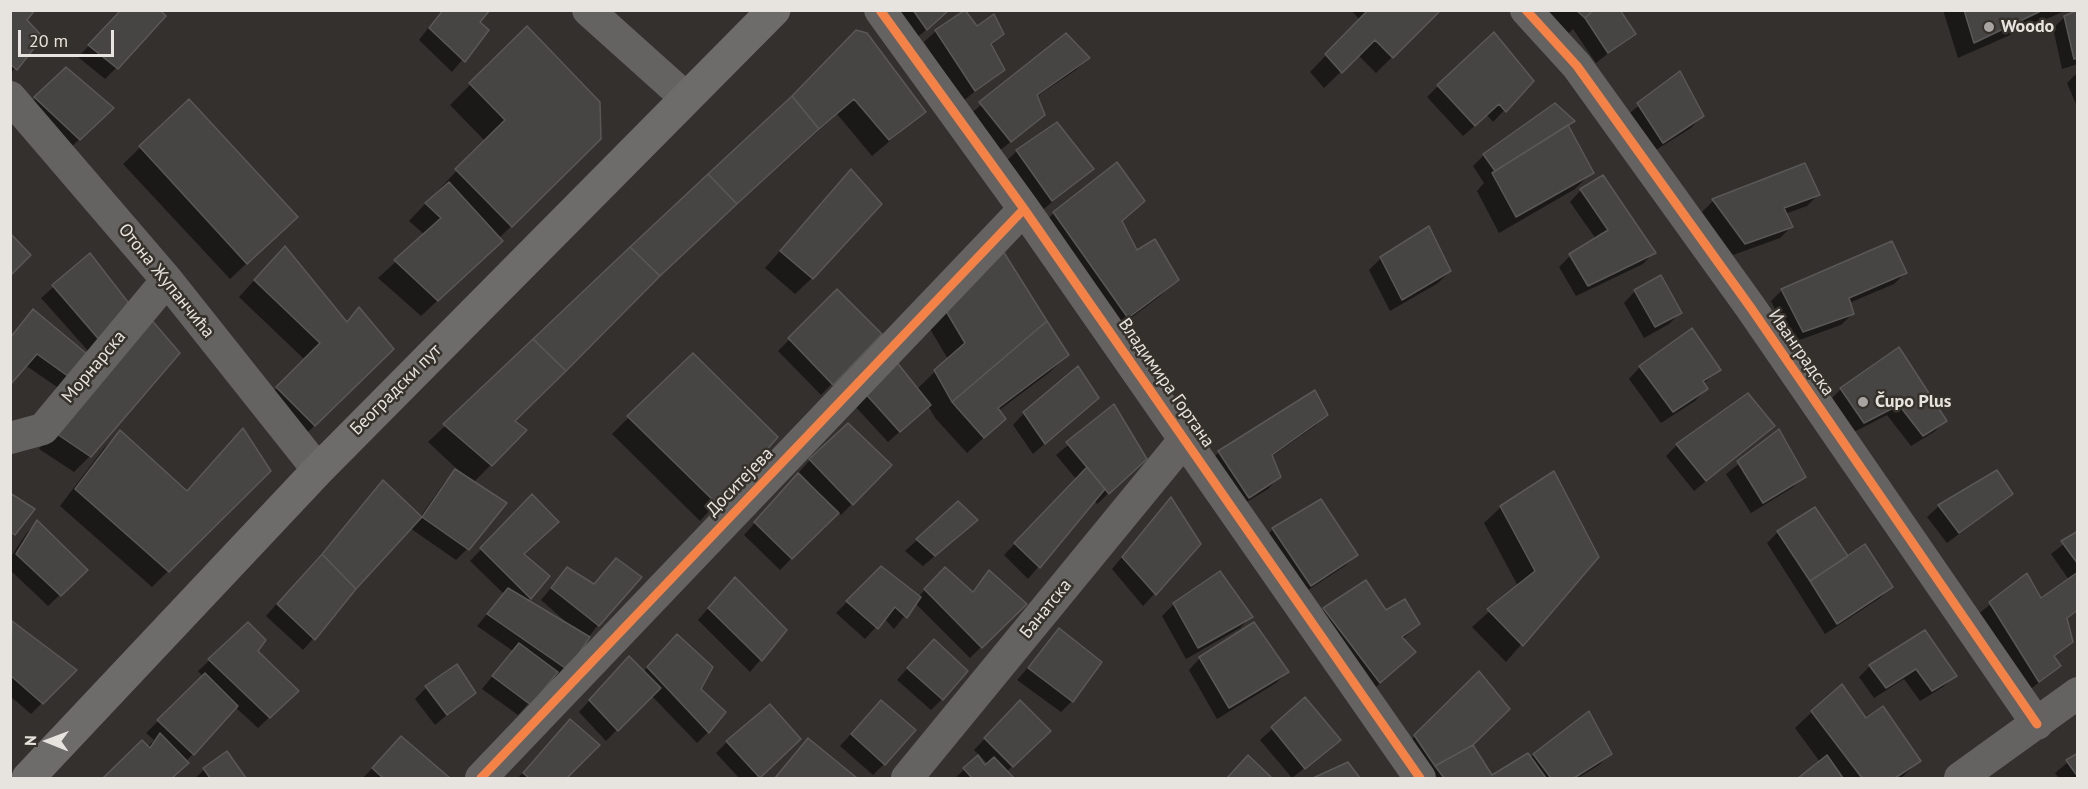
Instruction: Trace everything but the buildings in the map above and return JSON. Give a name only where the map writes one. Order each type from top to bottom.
[{"type":"main road","name":"Београдски пут","points":[[28,778],[318,470],[774,10]]},
{"type":"street","points":[[588,10],[686,98]]},
{"type":"street","name":"Владимира Гортана","points":[[880,10],[1024,209],[1420,778]]},
{"type":"street","name":"Иванградска","points":[[1526,10],[1577,66],[1751,308],[2037,724]]},
{"type":"street","name":"Отона Жупанчића","points":[[10,97],[167,280],[318,470]]},
{"type":"street","name":"Доситејева","points":[[481,778],[1024,209]]},
{"type":"street","name":"Морнарска","points":[[10,438],[43,429],[167,280]]},
{"type":"street","name":"Банатска","points":[[907,778],[1185,439]]},
{"type":"street","points":[[1960,778],[2078,693]]},
{"type":"cycle path","points":[[880,10],[1024,209],[1420,778]]},
{"type":"cycle path","points":[[1526,10],[1577,66],[1751,308],[2037,724]]},
{"type":"cycle path","points":[[481,778],[1024,209]]},
{"type":"place","name":"Woodo","points":[[1989,27]]},
{"type":"place","name":"Čupo Plus","points":[[1863,402]]}]
